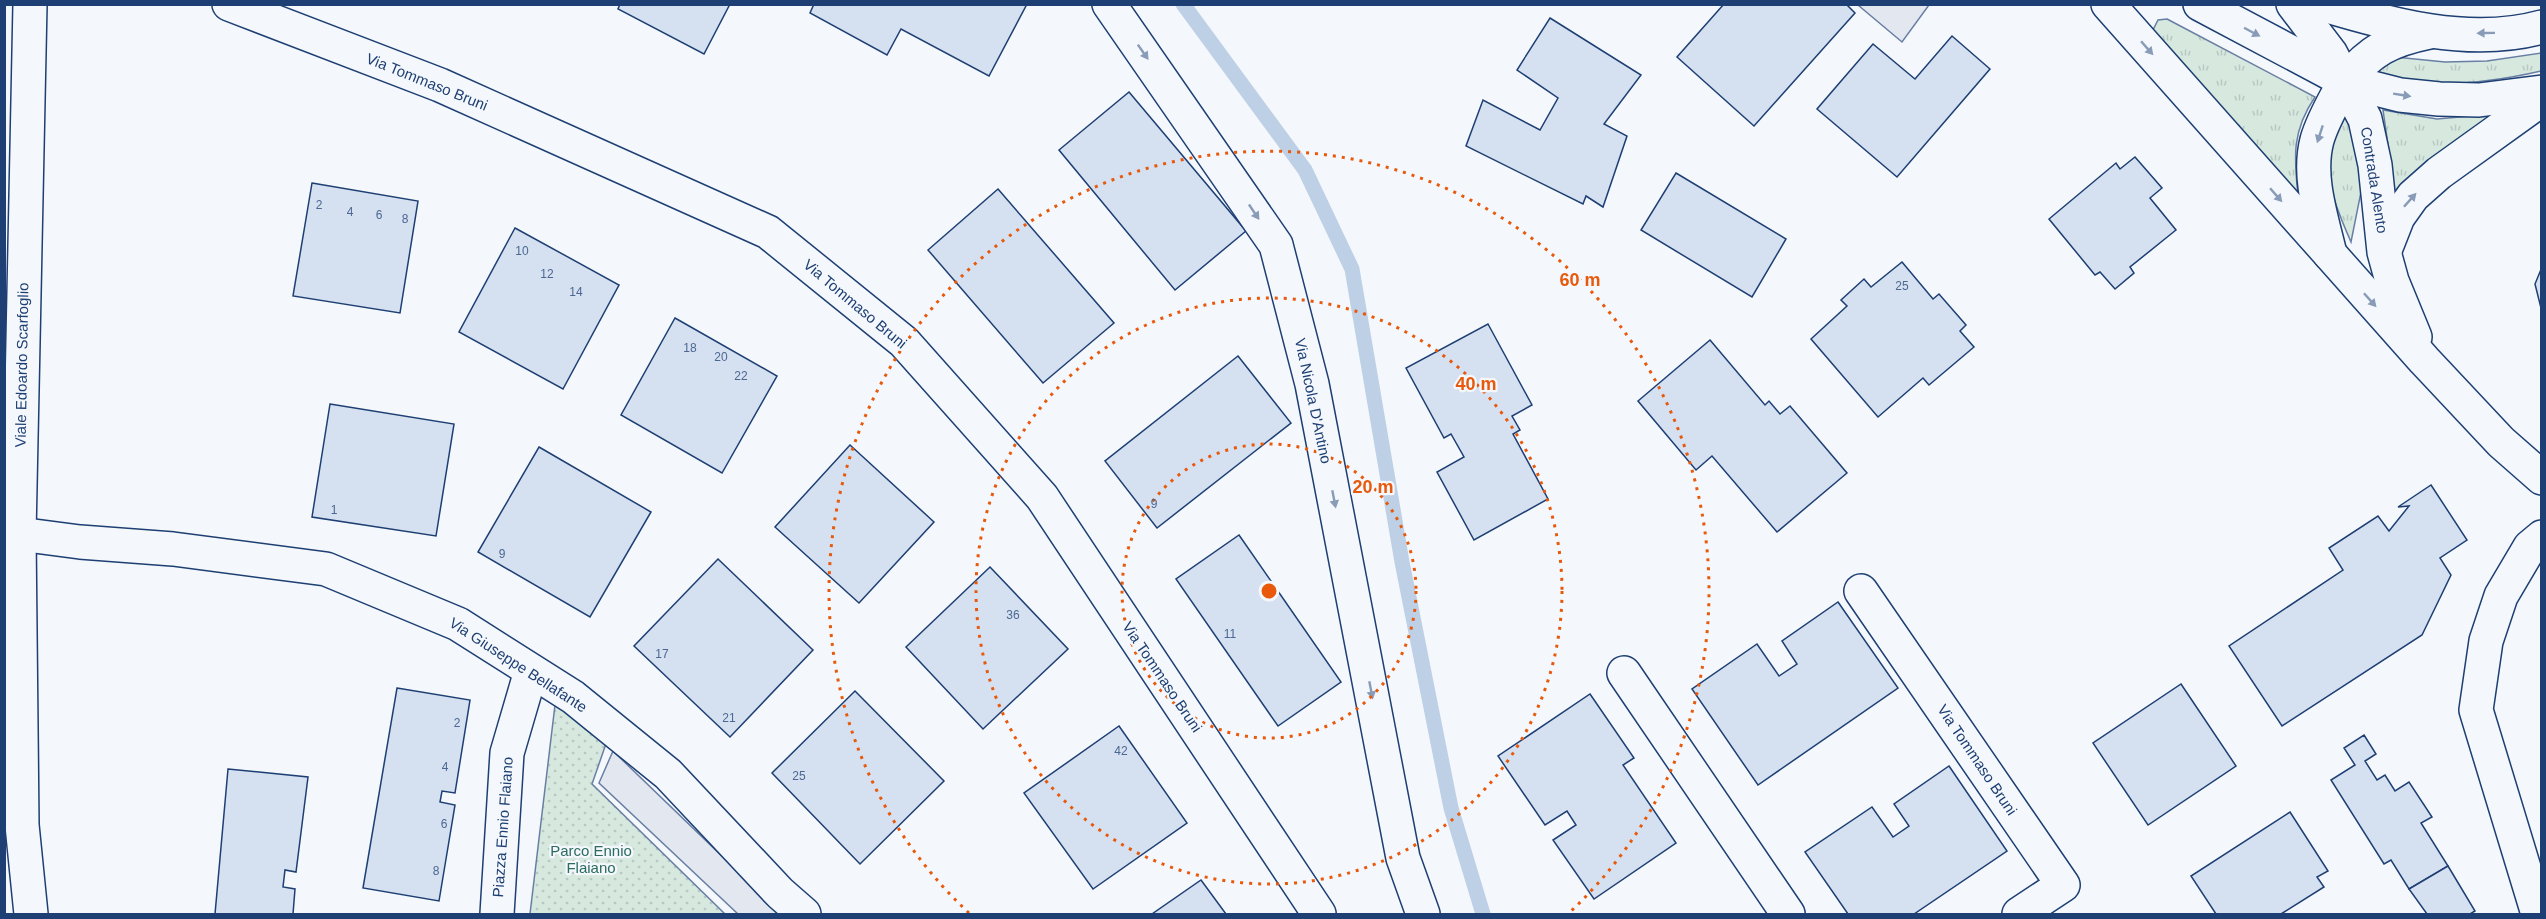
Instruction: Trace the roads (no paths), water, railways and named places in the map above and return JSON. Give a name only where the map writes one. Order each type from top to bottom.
[{"type":"street","name":"Viale Edoardo Scarfoglio","points":[[30,4],[13,728],[31,915]]},
{"type":"street","name":"Via Tommaso Bruni","points":[[229,4],[440,85],[768,232],[904,342],[1042,497],[1319,915]]},
{"type":"street","name":"Via Nicola D'Antino","points":[[1109,4],[1276,244],[1312,384],[1403,858],[1423,915]]},
{"type":"street","name":"Contrada Alento","points":[[2108,4],[2424,360],[2501,442],[2541,478]]},
{"type":"street","points":[[2200,4],[2345,81],[2400,95],[2439,99],[2479,100],[2541,92]]},
{"type":"street","points":[[2293,4],[2331,54],[2345,81]]},
{"type":"street","points":[[2321,4],[2431,31],[2505,33],[2541,27]]},
{"type":"street","points":[[2345,81],[2361,62],[2381,47],[2399,38],[2431,31]]},
{"type":"street","name":"Contrada Alento","points":[[2331,256],[2318,201],[2315,153],[2325,120],[2345,81]]},
{"type":"street","name":"Contrada Alento","points":[[2345,81],[2365,119],[2374,165],[2385,252],[2392,281],[2424,360]]},
{"type":"street","name":"Contrada Alento","points":[[2385,252],[2398,217],[2413,196],[2439,173],[2541,99]]},
{"type":"street","name":"Via Giuseppe Bellafante","points":[[19,534],[80,542],[173,549],[326,569],[458,624],[573,698],[668,774],[780,893],[804,915]]},
{"type":"street","points":[[2538,915],[2476,710],[2486,641],[2501,596],[2529,547],[2541,537]]},
{"type":"street","name":"Via Tommaso Bruni","points":[[1861,591],[2063,885],[2019,915]]},
{"type":"street","name":"Piazza Ennio Flaiano","points":[[498,915],[507,753],[531,671]]},
{"type":"street","points":[[1624,673],[1788,915]]},
{"type":"waterway","points":[[1183,4],[1305,170],[1352,269],[1402,562],[1451,808],[1483,914]]},
{"type":"park label","name":"Parco Ennio Flaiano","points":[[591,860]]}]
